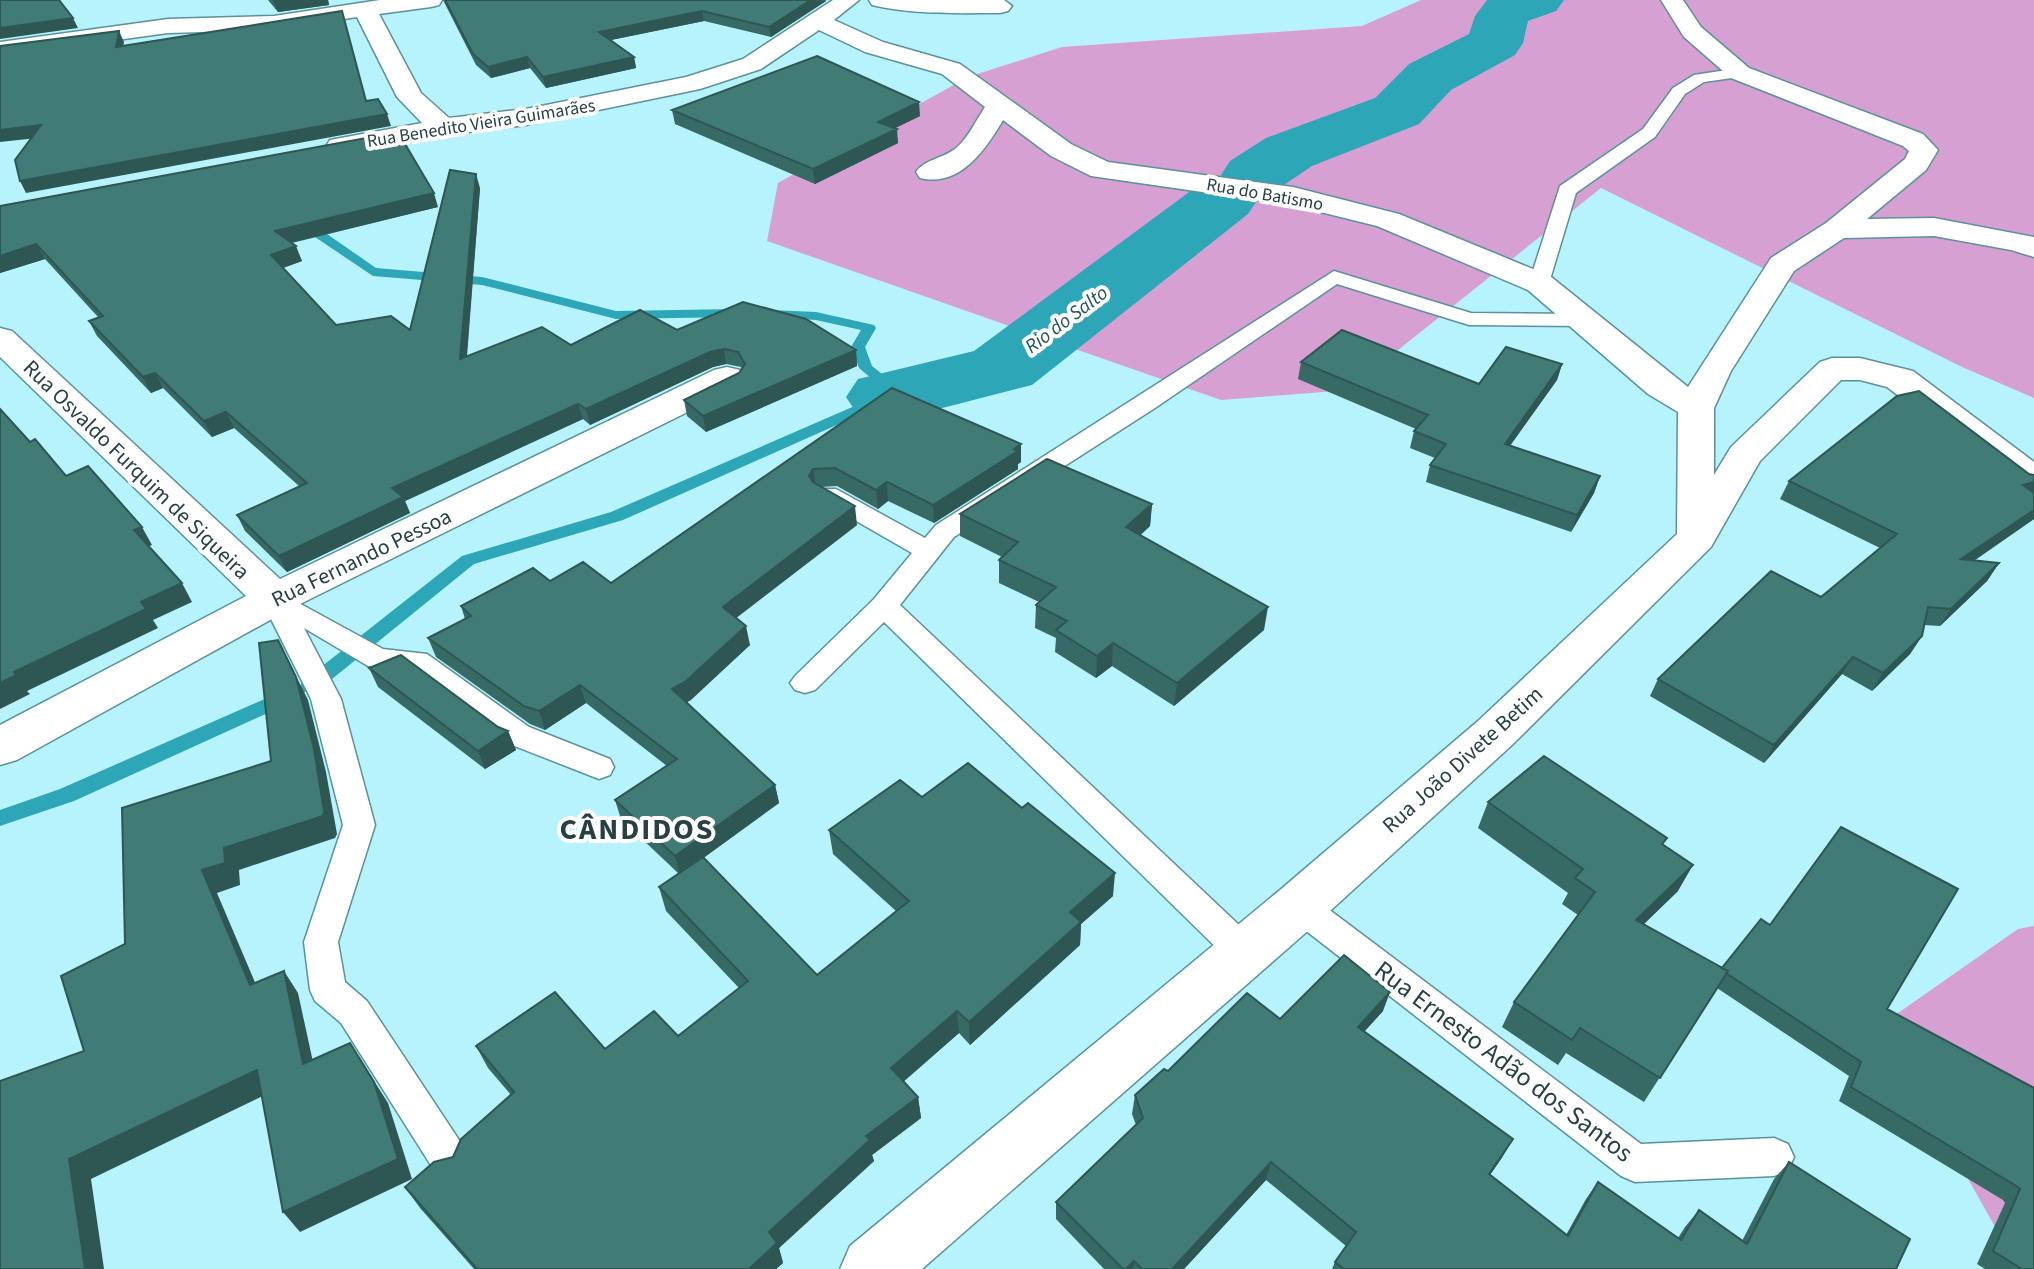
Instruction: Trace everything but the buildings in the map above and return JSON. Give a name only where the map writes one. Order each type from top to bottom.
[{"type":"street","points":[[0,49],[168,26],[274,23],[360,5],[431,0]]},
{"type":"street","name":"Rua Benedito Vieira Guimarães","points":[[308,152],[443,127],[526,117],[691,84],[752,64],[848,0]]},
{"type":"street","points":[[880,0],[924,6],[1000,6]]},
{"type":"street","points":[[1672,0],[1692,32],[1740,73],[1913,140],[1924,150],[1916,164],[1837,229],[1782,265],[1713,371],[1696,408],[1694,469],[1697,538]]},
{"type":"street","points":[[360,5],[410,97],[443,127]]},
{"type":"street","name":"Rua do Batismo","points":[[816,20],[874,47],[951,69],[1061,150],[1101,170],[1307,199],[1388,220],[1539,283],[1661,386],[1696,408]]},
{"type":"street","points":[[930,172],[959,160],[974,147],[984,126],[999,107]]},
{"type":"street","points":[[1837,229],[1934,227],[2019,242],[2034,248]]},
{"type":"street","name":"Rua Osvaldo Furquim de Siqueira","points":[[0,338],[275,599]]},
{"type":"street","name":"Rua João Divete Betim","points":[[873,1269],[1299,906],[1495,733],[1697,538],[1744,455],[1832,369],[1860,369],[1900,379],[2034,481]]},
{"type":"street","name":"Rua Fernando Pessoa","points":[[0,747],[275,599],[727,378]]},
{"type":"lane","points":[[1539,283],[1567,190],[1649,133],[1679,91],[1700,78],[1740,73]]},
{"type":"lane","points":[[805,683],[884,606],[945,531],[1147,403],[1334,277],[1469,319],[1584,320]]},
{"type":"lane","points":[[827,494],[928,551]]},
{"type":"lane","points":[[275,599],[378,659],[417,661],[518,735],[599,767]]},
{"type":"lane","points":[[275,599],[326,699],[359,825],[321,942],[328,990],[354,1012],[451,1162]]},
{"type":"lane","points":[[884,606],[1244,952]]},
{"type":"lane","name":"Rua Ernesto Adão dos Santos","points":[[1299,906],[1635,1163],[1774,1157]]},
{"type":"shaded area","points":[[1421,0],[2034,0],[2034,398],[1962,367],[1601,188],[1348,390],[1221,400],[767,241],[778,183],[968,77],[1062,47],[1362,26]]},
{"type":"shaded area","points":[[2034,926],[2034,1269],[2019,1269],[1881,1025],[2018,929]]},
{"type":"waterway","name":"Rio do Salto","points":[[1254,175],[1289,152],[1397,111],[1430,77],[1495,43],[1499,23],[1506,11],[1537,0]]},
{"type":"waterway","name":"Rio do Salto","points":[[888,397],[1003,368],[1224,199]]},
{"type":"waterway","points":[[310,228],[373,272],[482,281],[616,315],[737,313]]},
{"type":"waterway","points":[[309,687],[468,560],[617,516],[888,397],[884,381],[866,368],[858,347],[869,328],[816,316],[770,314]]},
{"type":"waterway","points":[[0,818],[67,795],[285,697]]},
{"type":"district","name":"CÂNDIDOS","points":[[637,829]]}]
